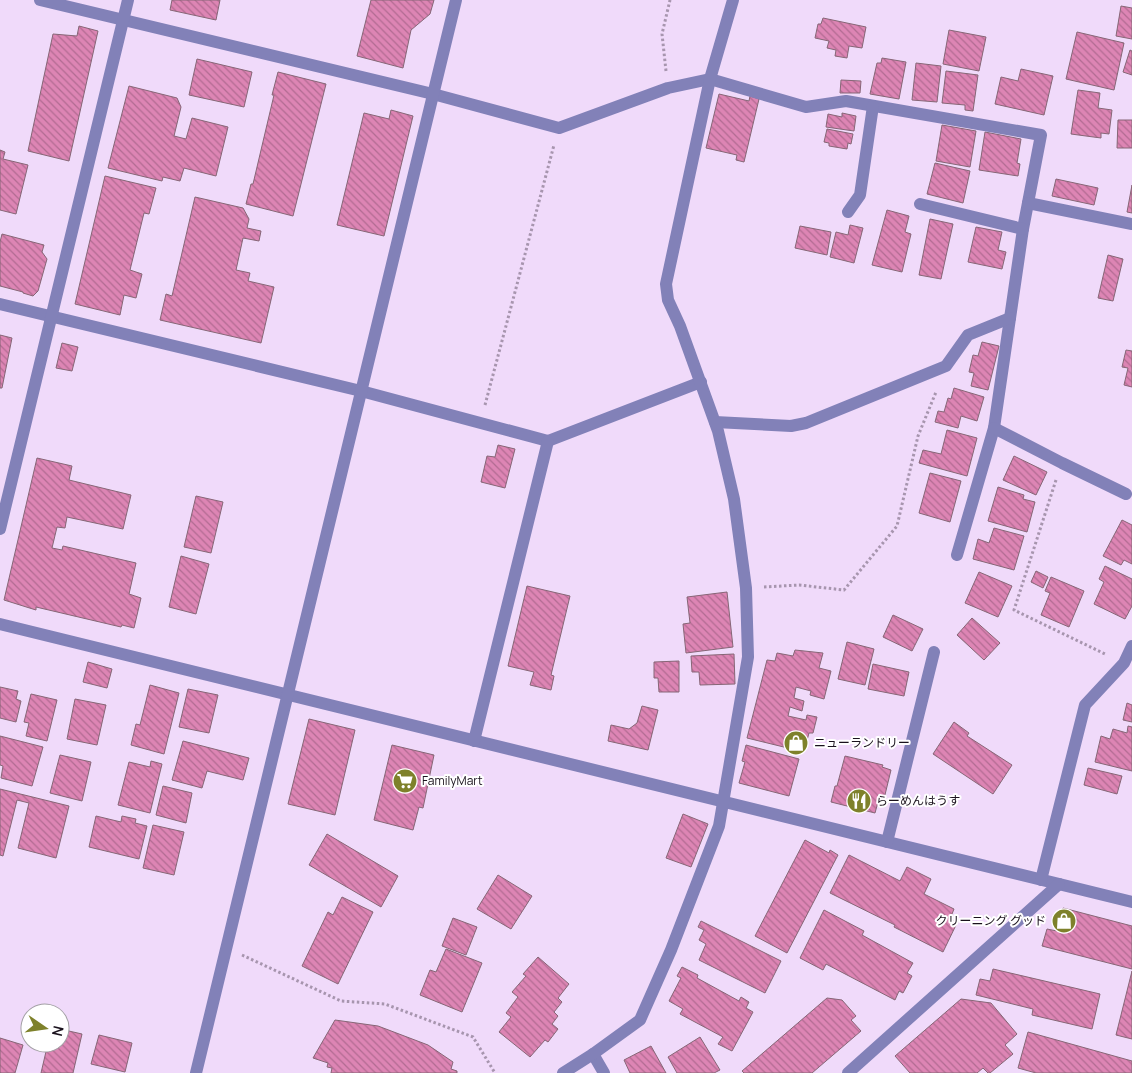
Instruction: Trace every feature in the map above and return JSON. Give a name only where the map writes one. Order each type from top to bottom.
[{"type":"street","points":[[40,0],[433,94],[559,128],[668,88],[710,79],[806,107],[846,101],[1041,135],[1023,229],[994,428],[957,556]]},
{"type":"street","points":[[0,529],[128,0]]},
{"type":"street","points":[[196,1073],[456,0]]},
{"type":"street","points":[[563,1073],[640,1020],[671,950],[719,826],[748,657],[746,588],[734,499],[718,431],[680,326],[668,300],[666,284],[710,79],[733,0]]},
{"type":"street","points":[[848,212],[860,195],[873,106]]},
{"type":"street","points":[[1028,203],[1132,224]]},
{"type":"street","points":[[920,204],[1023,229]]},
{"type":"street","points":[[0,304],[361,391],[548,441],[701,382]]},
{"type":"street","points":[[714,422],[791,426],[806,423],[946,366],[968,335],[1010,318]]},
{"type":"street","points":[[994,428],[1126,494]]},
{"type":"street","points":[[474,741],[548,441]]},
{"type":"street","points":[[0,624],[1132,902]]},
{"type":"street","points":[[1041,880],[1085,705],[1124,663],[1132,646]]},
{"type":"street","points":[[887,842],[934,652]]},
{"type":"street","points":[[848,1073],[1059,884]]},
{"type":"street","points":[[593,1054],[604,1073]]},
{"type":"path","points":[[668,88],[662,34],[670,0]]},
{"type":"path","points":[[480,423],[559,128]]},
{"type":"path","points":[[746,588],[799,585],[844,590],[898,526],[918,436],[946,366]]},
{"type":"path","points":[[1062,463],[1014,610],[1124,663]]},
{"type":"path","points":[[226,948],[341,1001],[385,1004],[473,1036],[495,1073]]},
{"type":"building","points":[[172,0],[220,0],[216,20],[170,10]]},
{"type":"building","points":[[371,0],[434,0],[430,14],[411,30],[403,68],[357,56]]},
{"type":"building","points":[[1121,6],[1132,8],[1132,39],[1116,36]]},
{"type":"building","points":[[823,18],[866,27],[862,48],[849,46],[847,58],[835,56],[836,50],[827,48],[829,41],[815,38],[818,24],[821,24]]},
{"type":"building","points":[[79,26],[98,31],[69,161],[28,151],[53,34],[77,36]]},
{"type":"building","points":[[949,30],[986,37],[979,71],[943,64]]},
{"type":"building","points":[[1077,32],[1124,43],[1114,90],[1066,79]]},
{"type":"building","points":[[1130,50],[1132,51],[1132,75],[1123,72]]},
{"type":"building","points":[[882,58],[906,62],[899,99],[870,94],[877,63],[881,63]]},
{"type":"building","points":[[197,59],[252,72],[244,107],[189,95]]},
{"type":"building","points":[[916,63],[941,66],[937,102],[912,100]]},
{"type":"building","points":[[1021,69],[1053,76],[1044,115],[995,104],[1001,77],[1018,81]]},
{"type":"building","points":[[946,71],[978,75],[973,111],[965,110],[965,105],[942,103]]},
{"type":"building","points":[[278,72],[326,84],[293,216],[246,204],[251,184],[253,184]]},
{"type":"building","points":[[841,80],[861,81],[860,93],[840,93]]},
{"type":"building","points":[[129,86],[177,98],[181,107],[174,136],[186,139],[192,118],[228,127],[216,176],[184,168],[180,181],[163,177],[162,181],[108,168]]},
{"type":"building","points":[[1078,90],[1100,93],[1098,108],[1112,110],[1109,134],[1101,133],[1101,138],[1071,134]]},
{"type":"building","points":[[719,94],[749,101],[750,96],[759,99],[744,162],[736,160],[737,155],[706,148]]},
{"type":"building","points":[[391,110],[413,116],[384,236],[337,225],[364,113],[389,119]]},
{"type":"building","points":[[842,113],[856,116],[854,131],[826,127],[828,114],[842,117]]},
{"type":"building","points":[[1118,120],[1132,120],[1132,148],[1117,148]]},
{"type":"building","points":[[942,125],[976,131],[970,167],[936,161]]},
{"type":"building","points":[[827,129],[853,134],[851,144],[848,143],[847,149],[829,146],[829,143],[824,142]]},
{"type":"building","points":[[985,132],[1021,139],[1017,163],[1020,164],[1018,176],[979,170]]},
{"type":"building","points":[[0,150],[5,152],[3,159],[28,165],[16,214],[0,210]]},
{"type":"building","points":[[935,163],[970,171],[963,203],[927,194]]},
{"type":"building","points":[[105,176],[156,188],[149,214],[144,213],[130,270],[142,274],[136,298],[124,295],[120,315],[75,304]]},
{"type":"building","points":[[1056,179],[1098,188],[1094,205],[1052,196]]},
{"type":"building","points":[[1132,185],[1132,213],[1127,212]]},
{"type":"building","points":[[195,197],[243,208],[249,219],[247,228],[261,231],[259,241],[243,238],[236,270],[250,273],[248,281],[274,287],[261,343],[160,320],[166,294],[172,296]]},
{"type":"building","points":[[887,210],[909,216],[905,232],[911,234],[902,272],[872,265]]},
{"type":"building","points":[[930,219],[953,224],[941,279],[919,275]]},
{"type":"building","points":[[850,225],[863,228],[854,263],[830,257],[836,232],[848,235]]},
{"type":"building","points":[[800,226],[831,232],[827,255],[795,248]]},
{"type":"building","points":[[976,227],[1002,232],[998,250],[1006,252],[1002,269],[968,262]]},
{"type":"building","points":[[2,234],[44,245],[42,252],[47,259],[38,291],[33,296],[0,286],[0,242]]},
{"type":"building","points":[[1108,255],[1123,259],[1113,301],[1098,298]]},
{"type":"building","points":[[0,335],[12,338],[2,388],[0,388]]},
{"type":"building","points":[[982,342],[999,346],[988,390],[971,386],[974,373],[969,372],[973,355],[978,356]]},
{"type":"building","points":[[62,343],[78,347],[72,371],[56,368]]},
{"type":"building","points":[[1126,350],[1132,351],[1132,387],[1124,385],[1128,368],[1122,367]]},
{"type":"building","points":[[954,388],[984,397],[977,421],[961,416],[958,428],[935,422],[938,411],[944,412],[948,398],[951,399]]},
{"type":"building","points":[[947,430],[977,438],[967,476],[919,463],[923,450],[941,454]]},
{"type":"building","points":[[498,445],[515,449],[505,488],[481,482],[487,456],[495,457]]},
{"type":"building","points":[[1014,456],[1047,472],[1036,495],[1003,480]]},
{"type":"building","points":[[37,458],[72,466],[69,480],[131,495],[123,529],[67,517],[65,528],[57,527],[52,548],[62,550],[63,546],[136,563],[129,594],[141,598],[134,628],[122,625],[121,627],[36,607],[36,610],[4,600]]},
{"type":"building","points":[[930,473],[961,481],[950,522],[919,513]]},
{"type":"building","points":[[998,487],[1024,495],[1023,499],[1035,502],[1027,532],[988,521]]},
{"type":"building","points":[[196,496],[223,502],[211,553],[184,547]]},
{"type":"building","points":[[1122,520],[1132,525],[1132,564],[1124,560],[1121,565],[1103,556]]},
{"type":"building","points":[[994,528],[1024,536],[1014,570],[973,559],[978,539],[989,543]]},
{"type":"building","points":[[181,556],[209,564],[196,614],[169,607]]},
{"type":"building","points":[[1105,566],[1132,579],[1132,606],[1125,619],[1094,604],[1104,582],[1099,579]]},
{"type":"building","points":[[1036,571],[1048,577],[1043,588],[1031,582]]},
{"type":"building","points":[[979,572],[1012,586],[998,617],[965,603]]},
{"type":"building","points":[[1051,577],[1084,591],[1069,627],[1041,615],[1050,593],[1045,591]]},
{"type":"building","points":[[527,586],[570,596],[551,675],[554,676],[551,690],[530,685],[534,672],[508,666]]},
{"type":"building","points":[[727,592],[733,647],[686,653],[683,624],[690,623],[687,597]]},
{"type":"building","points":[[893,615],[923,629],[912,651],[883,637]]},
{"type":"building","points":[[972,618],[1000,643],[984,660],[957,635]]},
{"type":"building","points":[[847,642],[874,649],[865,685],[838,679]]},
{"type":"building","points":[[795,650],[823,653],[819,668],[831,671],[824,699],[810,695],[811,691],[796,687],[794,698],[804,701],[802,711],[790,707],[788,716],[806,720],[807,715],[817,717],[813,733],[809,733],[806,744],[797,742],[796,750],[747,738],[767,660],[775,661],[777,653],[793,656]]},
{"type":"building","points":[[734,654],[735,684],[700,685],[699,672],[692,672],[691,656]]},
{"type":"building","points":[[679,661],[679,692],[659,692],[658,678],[654,678],[654,662]]},
{"type":"building","points":[[88,662],[112,669],[107,688],[83,682]]},
{"type":"building","points":[[873,664],[909,672],[904,696],[868,689]]},
{"type":"building","points":[[150,685],[179,693],[164,754],[131,745],[136,724],[140,725]]},
{"type":"building","points":[[0,687],[18,691],[16,699],[21,701],[16,722],[0,718]]},
{"type":"building","points":[[188,689],[218,695],[209,733],[179,727]]},
{"type":"building","points":[[31,694],[57,700],[47,741],[26,736],[29,723],[24,722]]},
{"type":"building","points":[[75,699],[106,705],[97,745],[67,739]]},
{"type":"building","points":[[1127,703],[1132,705],[1132,722],[1123,720]]},
{"type":"building","points":[[642,706],[658,710],[648,750],[608,741],[611,725],[629,729],[637,723]]},
{"type":"building","points":[[309,719],[355,730],[335,815],[288,804]]},
{"type":"building","points":[[954,722],[969,733],[967,736],[1012,765],[993,794],[933,754]]},
{"type":"building","points":[[1128,726],[1132,727],[1132,771],[1095,762],[1101,736],[1110,739],[1113,729],[1127,733]]},
{"type":"building","points":[[0,736],[43,747],[32,786],[1,778],[3,766],[0,765]]},
{"type":"building","points":[[183,741],[249,758],[243,780],[207,771],[202,788],[172,780]]},
{"type":"building","points":[[392,745],[434,755],[423,808],[419,807],[413,830],[374,820]]},
{"type":"building","points":[[746,745],[799,759],[789,796],[739,783],[745,762],[742,761]]},
{"type":"building","points":[[60,755],[91,762],[82,801],[50,793]]},
{"type":"building","points":[[845,756],[883,765],[882,767],[891,770],[883,803],[878,802],[875,813],[831,802]]},
{"type":"building","points":[[151,761],[162,764],[150,813],[118,805],[129,762],[150,767]]},
{"type":"building","points":[[1088,768],[1122,776],[1117,794],[1084,785]]},
{"type":"building","points":[[163,786],[192,793],[186,823],[156,815]]},
{"type":"building","points":[[0,789],[69,806],[56,858],[18,848],[29,803],[17,800],[3,856],[0,855]]},
{"type":"building","points":[[683,814],[708,824],[691,867],[666,858]]},
{"type":"building","points":[[96,816],[121,822],[122,816],[136,819],[135,823],[147,826],[139,859],[89,847]]},
{"type":"building","points":[[153,825],[184,832],[174,875],[143,868]]},
{"type":"building","points":[[327,834],[398,876],[381,907],[309,865]]},
{"type":"building","points":[[805,840],[829,853],[830,850],[838,855],[787,953],[755,936]]},
{"type":"building","points":[[849,855],[900,881],[907,867],[931,879],[924,894],[954,909],[950,919],[957,923],[943,952],[894,927],[895,925],[830,893]]},
{"type":"building","points":[[498,875],[532,896],[511,929],[477,909]]},
{"type":"building","points":[[342,897],[373,912],[338,984],[302,966],[328,912],[333,915]]},
{"type":"building","points":[[1063,908],[1132,926],[1132,969],[1042,946],[1047,929],[1057,931]]},
{"type":"building","points":[[824,910],[864,931],[862,935],[913,963],[907,973],[912,976],[903,993],[899,991],[895,1000],[826,964],[823,970],[800,958]]},
{"type":"building","points":[[453,918],[477,927],[466,955],[442,946]]},
{"type":"building","points":[[701,921],[781,961],[765,993],[699,960],[706,944],[699,940],[704,930],[698,927]]},
{"type":"building","points":[[446,949],[482,963],[462,1012],[420,995],[430,970],[436,972]]},
{"type":"building","points":[[538,957],[569,984],[558,998],[562,1002],[554,1012],[558,1016],[552,1024],[558,1029],[548,1042],[545,1040],[530,1057],[499,1032],[511,1017],[506,1013],[518,997],[512,992],[526,976],[523,974]]},
{"type":"building","points":[[682,967],[698,975],[697,978],[739,1001],[741,997],[749,1002],[746,1008],[753,1012],[732,1051],[718,1044],[723,1037],[680,1014],[683,1009],[669,1001],[681,978],[677,976]]},
{"type":"building","points":[[993,969],[1100,994],[1092,1029],[1032,1015],[1033,1009],[976,995],[980,979],[990,981]]},
{"type":"building","points":[[1132,971],[1132,1039],[1116,1035]]},
{"type":"building","points":[[827,998],[842,1000],[856,1016],[851,1020],[861,1031],[812,1073],[744,1073],[742,1071]]},
{"type":"building","points":[[961,999],[991,1003],[1017,1034],[1005,1045],[1013,1054],[990,1073],[983,1068],[977,1073],[910,1073],[895,1056]]},
{"type":"building","points":[[335,1020],[378,1026],[428,1045],[453,1062],[451,1069],[457,1071],[457,1073],[331,1073],[332,1068],[327,1067],[328,1063],[313,1058]]},
{"type":"building","points":[[70,1031],[82,1034],[73,1073],[41,1073],[46,1053],[70,1053]]},
{"type":"building","points":[[1028,1032],[1132,1061],[1132,1073],[1036,1073],[1018,1068]]},
{"type":"building","points":[[99,1035],[132,1043],[125,1072],[91,1064]]},
{"type":"building","points":[[700,1037],[720,1070],[714,1073],[677,1073],[668,1057]]},
{"type":"building","points":[[0,1038],[20,1044],[21,1053],[15,1073],[0,1073]]},
{"type":"building","points":[[651,1046],[666,1073],[630,1073],[624,1060]]},
{"type":"place","name":"ニューランドリー","points":[[796,743]]},
{"type":"place","name":"FamilyMart","points":[[405,781]]},
{"type":"place","name":"らーめんはうす","points":[[859,801]]},
{"type":"place","name":"クリーニング グッド","points":[[1064,921]]}]
